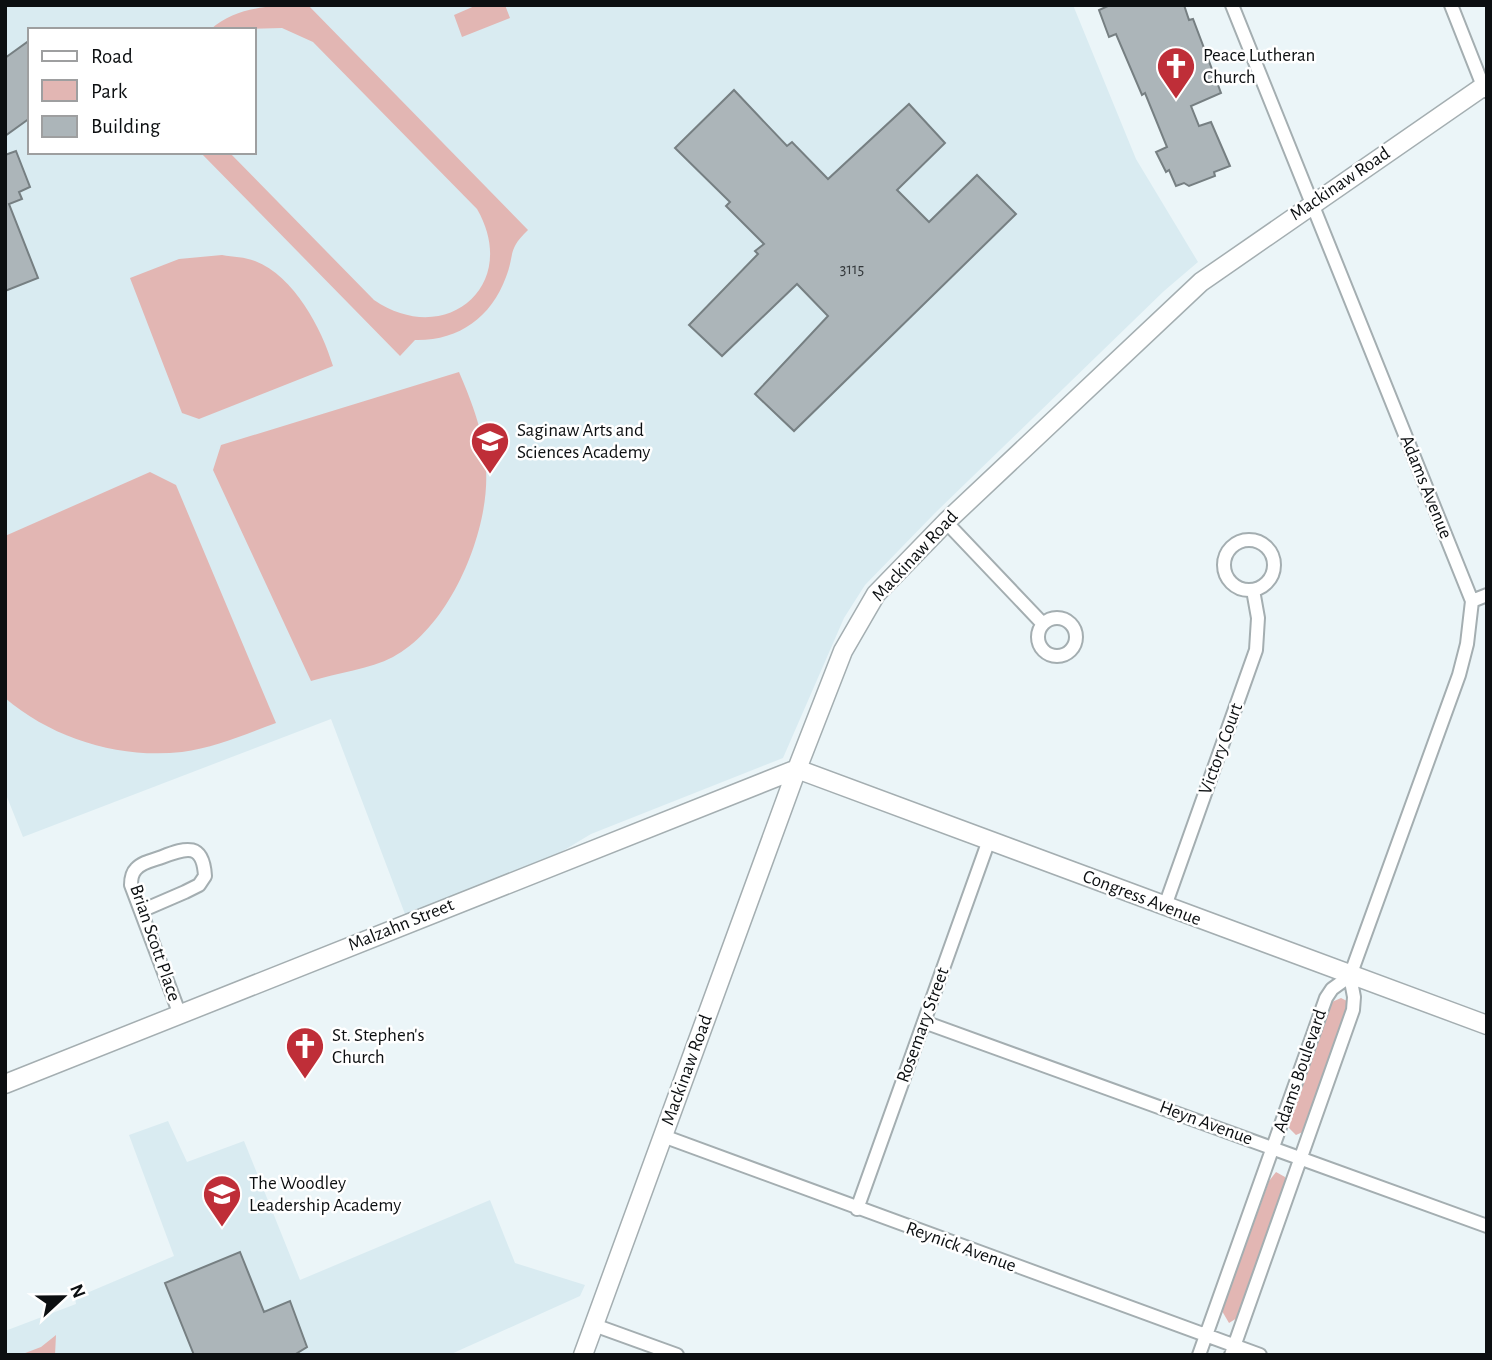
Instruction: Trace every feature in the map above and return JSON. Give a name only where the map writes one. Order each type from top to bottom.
[{"type":"street","name":"Adams Avenue","points":[[1232,5],[1472,601],[1467,644],[1459,676],[1350,975]]},
{"type":"street","points":[[1451,5],[1486,88]]},
{"type":"street","name":"Mackinaw Road","points":[[583,1355],[797,769],[855,626],[876,594],[946,522],[1201,282],[1311,204],[1486,88]]},
{"type":"street","points":[[946,522],[1043,624]]},
{"type":"street","points":[[1251,539],[1265,546],[1273,559],[1272,575],[1267,582],[1253,590],[1237,587],[1225,574],[1228,549],[1243,540],[1251,539]]},
{"type":"street","name":"Victory Court","points":[[1165,906],[1256,650],[1258,618],[1253,590]]},
{"type":"street","points":[[1472,601],[1487,595]]},
{"type":"street","name":"Congress Avenue","points":[[797,769],[1487,1025]]},
{"type":"street","name":"Malzahn Street","points":[[5,1084],[797,769]]},
{"type":"street","name":"Rosemary Street","points":[[857,1209],[989,840]]},
{"type":"street","name":"Brian Scott Place","points":[[141,911],[199,885],[205,876],[204,863],[195,850],[186,849],[141,865],[134,871],[131,885],[180,1015]]},
{"type":"street","name":"Adams Boulevard","points":[[1199,1355],[1326,998],[1332,989],[1350,975],[1354,996],[1353,1010],[1233,1350]]},
{"type":"street","name":"Heyn Avenue","points":[[924,1022],[1487,1226]]},
{"type":"street","name":"Reynick Avenue","points":[[663,1136],[857,1209],[1206,1334],[1233,1350],[1260,1355]]},
{"type":"street","points":[[594,1325],[677,1355]]},
{"type":"shaded area","name":"Saginaw Arts and Sciences Academy","points":[[5,5],[1073,5],[1136,159],[1198,262],[1164,291],[935,513],[865,585],[844,618],[783,758],[591,834],[511,882],[408,922],[331,719],[23,837],[5,792]]},
{"type":"shaded area","name":"The Woodley Leadership Academy","points":[[168,1121],[187,1162],[244,1141],[300,1280],[490,1200],[515,1263],[585,1285],[580,1296],[449,1355],[5,1355],[5,1331],[76,1304],[75,1298],[174,1256],[129,1135]]},
{"type":"green space","points":[[278,5],[308,5],[528,230],[514,248],[500,292],[492,304],[471,324],[445,336],[415,340],[400,356],[202,154],[231,154],[374,300],[401,313],[427,317],[450,313],[469,301],[483,284],[490,262],[488,237],[477,209],[313,42],[282,28],[213,28],[234,15]]},
{"type":"green space","points":[[477,5],[505,5],[510,18],[462,37],[454,15]]},
{"type":"green space","points":[[222,255],[255,261],[269,268],[294,291],[314,320],[333,366],[199,419],[182,413],[130,278],[179,259]]},
{"type":"green space","points":[[459,372],[480,432],[486,469],[481,520],[462,575],[449,601],[414,643],[384,661],[311,681],[213,470],[221,445]]},
{"type":"green space","points":[[150,472],[176,485],[276,723],[218,744],[182,752],[135,752],[88,743],[44,725],[5,698],[5,536]]},
{"type":"green space","points":[[1341,998],[1347,1001],[1348,1009],[1305,1131],[1296,1135],[1289,1128],[1290,1119],[1332,1002]]},
{"type":"green space","points":[[1276,1172],[1285,1177],[1285,1185],[1240,1311],[1237,1318],[1229,1323],[1222,1311],[1269,1181]]},
{"type":"green space","points":[[56,1335],[55,1355],[20,1355],[41,1347]]},
{"type":"building","name":"Peace Lutheran Church","points":[[1110,5],[1184,5],[1189,20],[1193,19],[1221,93],[1191,106],[1199,126],[1211,122],[1230,166],[1214,172],[1215,176],[1189,186],[1184,183],[1176,186],[1156,152],[1167,147],[1145,93],[1142,95],[1116,34],[1109,37],[1099,10]]},
{"type":"building","points":[[28,41],[28,119],[5,136],[5,58]]},
{"type":"building","points":[[734,90],[787,146],[792,142],[828,179],[909,104],[945,143],[897,190],[929,222],[977,175],[1016,214],[794,431],[755,394],[828,316],[797,284],[722,356],[689,325],[758,254],[755,251],[764,244],[726,206],[730,202],[675,148]]},
{"type":"building","points":[[16,151],[30,187],[19,192],[22,199],[9,204],[38,278],[5,291],[5,155]]},
{"type":"building","points":[[240,1252],[264,1312],[290,1301],[307,1347],[294,1355],[194,1355],[165,1283]]},
{"type":"place","name":"Peace Lutheran Church","points":[[1176,100]]},
{"type":"place","name":"Saginaw Arts and Sciences Academy","points":[[490,475]]},
{"type":"place","name":"St. Stephen's Church","points":[[305,1080]]},
{"type":"place","name":"The Woodley Leadership Academy","points":[[222,1228]]}]
